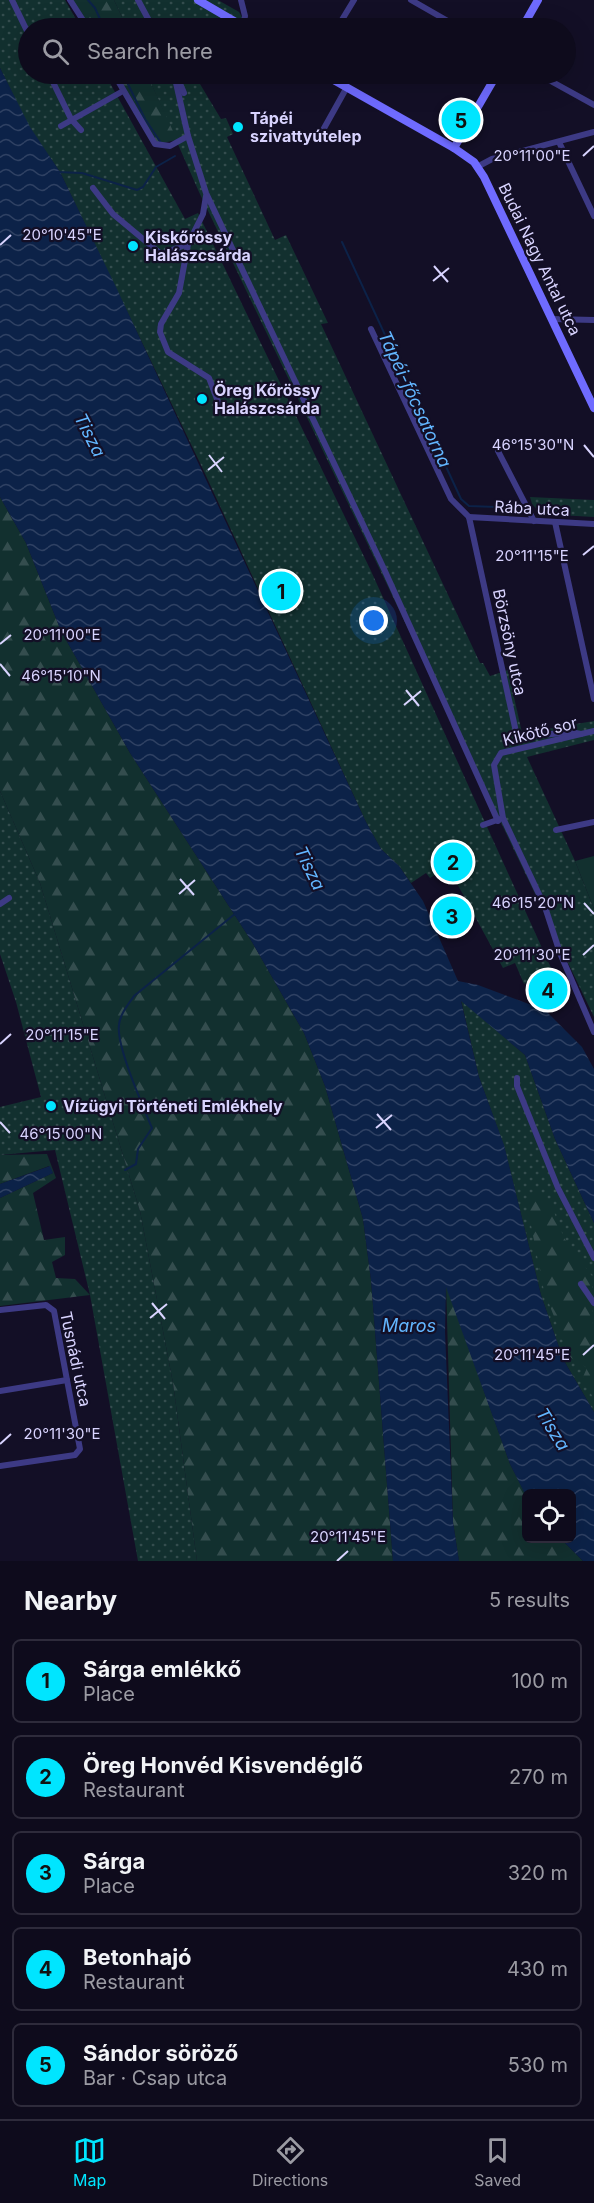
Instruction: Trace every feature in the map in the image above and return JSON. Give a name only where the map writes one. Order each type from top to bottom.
[{"type":"main road","points":[[198,0],[229,18]]},
{"type":"main road","points":[[528,18],[538,0]]},
{"type":"main road","name":"Budai Nagy Antal utca","points":[[341,84],[454,148],[469,158],[477,167],[594,408]]},
{"type":"main road","points":[[454,148],[491,84]]},
{"type":"street","points":[[12,0],[21,18]]},
{"type":"street","points":[[70,0],[82,18]]},
{"type":"street","points":[[138,0],[148,18]]},
{"type":"street","points":[[241,0],[245,18]]},
{"type":"street","points":[[343,18],[354,0]]},
{"type":"street","points":[[411,0],[442,18]]},
{"type":"street","points":[[54,84],[71,119],[81,130]]},
{"type":"street","points":[[119,84],[155,144],[170,146],[188,136]]},
{"type":"street","points":[[176,84],[188,136],[206,193],[549,917],[560,953],[594,1032]]},
{"type":"street","points":[[179,84],[184,93]]},
{"type":"street","points":[[556,84],[594,105]]},
{"type":"street","points":[[318,139],[347,87]]},
{"type":"street","points":[[61,126],[123,91]]},
{"type":"street","points":[[477,167],[492,159],[594,132]]},
{"type":"street","points":[[559,142],[594,216]]},
{"type":"street","points":[[93,188],[113,214],[161,254],[188,244]]},
{"type":"street","points":[[206,193],[203,214],[188,244],[179,293],[161,324],[160,332],[168,352],[209,378],[220,407]]},
{"type":"street","points":[[552,319],[594,320]]},
{"type":"street","points":[[371,329],[451,499],[470,517]]},
{"type":"street","points":[[498,451],[534,521]]},
{"type":"street","name":"Rába utca","points":[[470,517],[594,524]]},
{"type":"street","name":"Börzsöny utca","points":[[470,517],[517,734],[524,737],[570,732],[580,734]]},
{"type":"street","points":[[555,522],[594,699]]},
{"type":"street","name":"Kikötő sor","points":[[501,819],[503,806],[494,771],[495,760],[507,751],[594,731]]},
{"type":"street","points":[[483,825],[501,819]]},
{"type":"street","points":[[556,830],[594,822]]},
{"type":"street","points":[[0,904],[9,898]]},
{"type":"street","points":[[517,1078],[517,1086],[558,1188],[594,1258]]},
{"type":"street","points":[[581,1284],[594,1303]]},
{"type":"street","name":"Tusnádi utca","points":[[0,1310],[51,1306],[54,1311],[79,1453],[0,1466]]},
{"type":"street","points":[[0,1391],[67,1380]]},
{"type":"green space","points":[[0,0],[65,0],[75,18],[18,18],[18,84],[111,84],[185,219],[198,213],[371,571],[552,970],[524,984],[515,963],[503,968],[448,867],[430,878],[426,873],[411,883],[399,866],[381,849],[366,822],[201,465],[60,172],[29,127],[0,68]]},
{"type":"green space","points":[[72,0],[114,0],[122,18],[84,18]]},
{"type":"green space","points":[[114,0],[218,0],[239,12],[242,18],[122,18]]},
{"type":"green space","points":[[122,84],[152,84],[177,140],[158,144]]},
{"type":"green space","points":[[151,84],[200,84],[221,119],[226,118],[233,134],[227,137],[275,240],[286,235],[328,323],[321,324],[480,663],[483,663],[490,676],[508,670],[522,733],[594,721],[594,740],[527,757],[575,861],[594,909],[594,1017],[199,192]]},
{"type":"green space","points":[[0,497],[26,543],[61,631],[130,753],[252,942],[304,1033],[325,1086],[363,1219],[371,1280],[393,1561],[197,1561],[173,1383],[140,1211],[40,883],[0,791]]},
{"type":"green space","points":[[530,497],[594,500],[594,517],[541,514],[532,504]]},
{"type":"green space","points":[[0,791],[40,883],[140,1211],[173,1383],[197,1561],[138,1561],[90,1295],[55,1150],[0,1155],[0,1107],[41,1097],[16,1002],[0,954]]},
{"type":"green space","points":[[594,856],[594,909],[575,861]]},
{"type":"green space","points":[[461,1000],[525,1055],[555,1139],[594,1223],[594,1412],[563,1359],[541,1295],[504,1146],[479,1077]]},
{"type":"green space","points":[[47,1154],[56,1178],[33,1193],[44,1240],[65,1237],[65,1255],[52,1262],[56,1278],[75,1279],[90,1295],[0,1306],[0,1198],[53,1173],[49,1166],[0,1184],[0,1155]]},
{"type":"green space","points":[[539,1193],[554,1212],[564,1238],[592,1276],[594,1400],[583,1377],[587,1368],[570,1357],[544,1291],[527,1205],[529,1195]]},
{"type":"green space","points":[[446,1285],[510,1464],[523,1489],[522,1543],[565,1543],[583,1561],[459,1561],[453,1522]]},
{"type":"water","points":[[0,68],[30,127],[60,172],[116,287],[366,822],[381,849],[399,866],[423,901],[458,981],[478,985],[545,1010],[582,1047],[594,1069],[594,1223],[555,1139],[525,1055],[461,1001],[479,1077],[504,1145],[541,1295],[563,1359],[594,1412],[594,1561],[583,1561],[565,1543],[576,1543],[576,1489],[522,1489],[510,1464],[446,1287],[445,1332],[453,1522],[459,1561],[393,1561],[371,1280],[363,1219],[325,1086],[304,1033],[252,942],[130,753],[61,631],[26,543],[0,497]]},
{"type":"water","points":[[50,1166],[53,1173],[0,1198],[0,1184]]},
{"type":"waterway","points":[[88,0],[100,18]]},
{"type":"waterway","points":[[128,84],[145,119],[161,143]]},
{"type":"waterway","points":[[57,172],[82,173],[137,190],[143,187],[156,167],[175,156]]},
{"type":"waterway","name":"Tápéi-főcsatorna","points":[[342,242],[461,499],[469,506],[521,508]]},
{"type":"waterway","points":[[125,1170],[136,1164],[138,1149],[152,1128],[122,1047],[119,1035],[121,1017],[134,996],[236,913]]},
{"type":"place","name":"Sándor söröző","points":[[461,120]]},
{"type":"place","name":"Tápéi szivattyútelep","points":[[238,127]]},
{"type":"place","name":"Kiskőrössy Halászcsárda","points":[[133,246]]},
{"type":"place","name":"Öreg Kőrössy Halászcsárda","points":[[202,399]]},
{"type":"place","name":"Sárga emlékkő","points":[[281,591]]},
{"type":"place","name":"Öreg Honvéd Kisvendéglő","points":[[453,862]]},
{"type":"place","name":"Sárga","points":[[452,916]]},
{"type":"place","name":"Betonhajó","points":[[548,990]]},
{"type":"place","name":"Vízügyi Történeti Emlékhely","points":[[51,1106]]},
{"type":"water label","name":"Tisza","points":[[90,435]]},
{"type":"water label","name":"Tisza","points":[[310,868]]},
{"type":"water label","name":"Maros","points":[[409,1325]]},
{"type":"water label","name":"Tisza","points":[[553,1429]]}]
